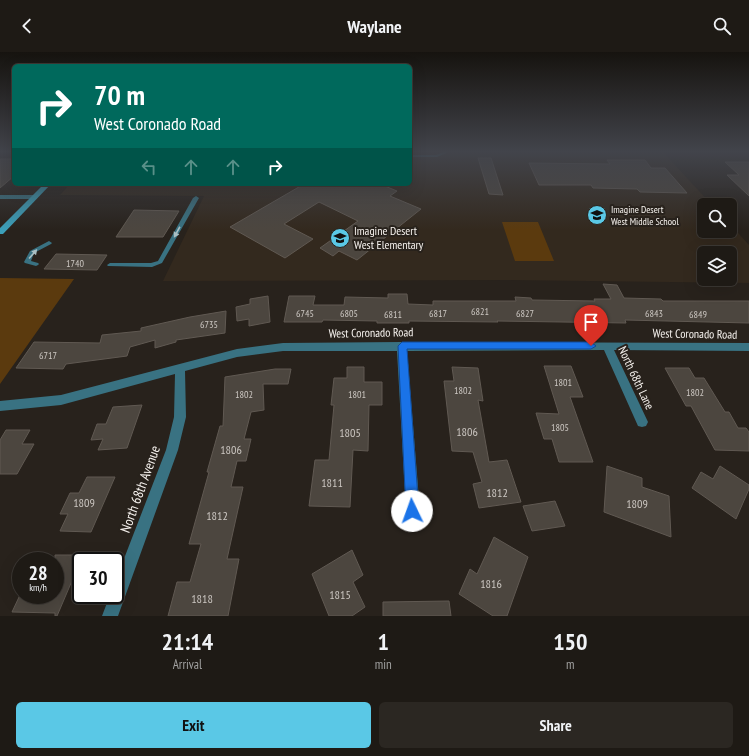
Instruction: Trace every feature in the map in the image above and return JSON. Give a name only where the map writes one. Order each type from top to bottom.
[{"type":"main road","points":[[0,232],[46,186]]},
{"type":"street","points":[[402,346],[412,511]]},
{"type":"street","name":"North 68th Lane","points":[[607,346],[642,422]]},
{"type":"street","name":"West Coronado Road","points":[[0,406],[61,400],[238,353],[282,347],[749,347]]},
{"type":"street","name":"North 68th Avenue","points":[[110,616],[172,450],[180,416],[180,368]]},
{"type":"lane","points":[[0,197],[35,197]]},
{"type":"lane","points":[[110,266],[152,265],[160,262],[196,198]]},
{"type":"lane","points":[[36,264],[27,262],[32,252],[50,243]]},
{"type":"shaded area","points":[[412,177],[686,177],[706,198],[697,198],[697,238],[737,238],[737,232],[749,245],[749,283],[737,283],[737,246],[697,246],[697,282],[509,280],[163,281],[204,196],[60,195],[68,186],[412,186]]},
{"type":"shaded area","points":[[502,222],[538,222],[554,261],[515,261]]},
{"type":"shaded area","points":[[0,278],[74,279],[0,384]]},
{"type":"building","points":[[0,177],[12,177],[12,178],[0,188]]},
{"type":"building","points":[[484,177],[497,177],[503,195],[489,194]]},
{"type":"building","points":[[536,177],[673,177],[687,193],[640,192],[637,189],[593,188],[591,185],[539,185]]},
{"type":"building","points":[[729,177],[749,177],[749,196]]},
{"type":"building","points":[[301,186],[385,186],[397,191],[390,196],[421,209],[357,260],[339,251],[333,256],[320,248],[358,221],[319,202],[284,224],[313,239],[285,258],[230,227]]},
{"type":"building","points":[[134,210],[179,211],[163,237],[116,237]]},
{"type":"building","points":[[56,254],[107,255],[97,270],[44,269]]},
{"type":"building","points":[[603,284],[617,285],[624,298],[661,299],[663,301],[749,301],[749,323],[625,320],[626,323],[409,321],[409,323],[377,323],[377,321],[323,320],[322,322],[284,322],[289,296],[315,296],[313,305],[344,305],[345,297],[388,298],[388,294],[407,294],[408,304],[433,305],[433,301],[516,301],[515,297],[531,298],[532,300],[595,301],[594,299],[611,299]]},
{"type":"building","points":[[268,296],[270,322],[249,326],[249,319],[237,321],[236,307],[250,304],[250,299]]},
{"type":"building","points":[[226,311],[225,333],[176,340],[176,342],[155,348],[155,340],[130,347],[127,356],[66,364],[63,369],[16,368],[34,342],[100,343],[102,335],[141,331],[141,328]]},
{"type":"building","points":[[544,366],[571,366],[583,397],[570,397],[593,462],[559,462],[552,439],[544,439],[536,413],[559,414]]},
{"type":"building","points":[[347,367],[364,367],[364,382],[382,382],[382,405],[369,405],[368,451],[353,450],[350,507],[309,506],[315,460],[329,460],[334,405],[331,405],[334,378],[347,378]]},
{"type":"building","points":[[452,367],[478,368],[483,401],[478,400],[489,462],[507,460],[521,502],[479,508],[473,484],[482,482],[473,452],[452,451],[444,381],[454,381]]},
{"type":"building","points":[[665,368],[689,368],[695,378],[704,378],[725,412],[729,412],[738,428],[746,428],[749,432],[749,451],[715,450],[691,406],[686,406]]},
{"type":"building","points":[[275,369],[291,369],[288,384],[263,384],[264,410],[251,412],[244,439],[251,439],[246,461],[237,461],[231,487],[243,487],[227,559],[239,559],[228,616],[168,616],[177,582],[190,582],[201,544],[189,544],[220,426],[223,426],[225,377]]},
{"type":"building","points":[[142,405],[127,448],[98,450],[103,439],[91,440],[97,424],[106,424],[113,407]]},
{"type":"building","points":[[6,430],[30,430],[22,444],[34,444],[17,474],[0,474],[0,440]]},
{"type":"building","points":[[607,466],[642,478],[642,487],[669,496],[671,537],[604,512]]},
{"type":"building","points":[[720,466],[749,485],[749,489],[736,519],[692,488],[701,472],[713,479]]},
{"type":"building","points":[[87,477],[115,477],[91,532],[60,531],[68,514],[60,514],[70,493],[79,493]]},
{"type":"building","points":[[555,501],[565,526],[532,531],[523,506]]},
{"type":"building","points":[[494,537],[528,557],[507,616],[493,616],[459,594],[470,569],[477,574]]},
{"type":"building","points":[[352,550],[363,575],[353,582],[365,607],[352,616],[329,616],[312,574]]},
{"type":"building","points":[[64,555],[72,555],[72,581],[64,600]]},
{"type":"building","points":[[449,601],[451,616],[383,616],[383,602]]},
{"type":"building","points":[[16,604],[62,604],[57,616],[55,616],[55,613],[12,612]]},
{"type":"place","name":"Imagine Desert West Middle School","points":[[597,215]]},
{"type":"place","name":"Imagine Desert West Elementary","points":[[340,238]]},
{"type":"route","points":[[412,511],[402,346],[591,346]]}]
